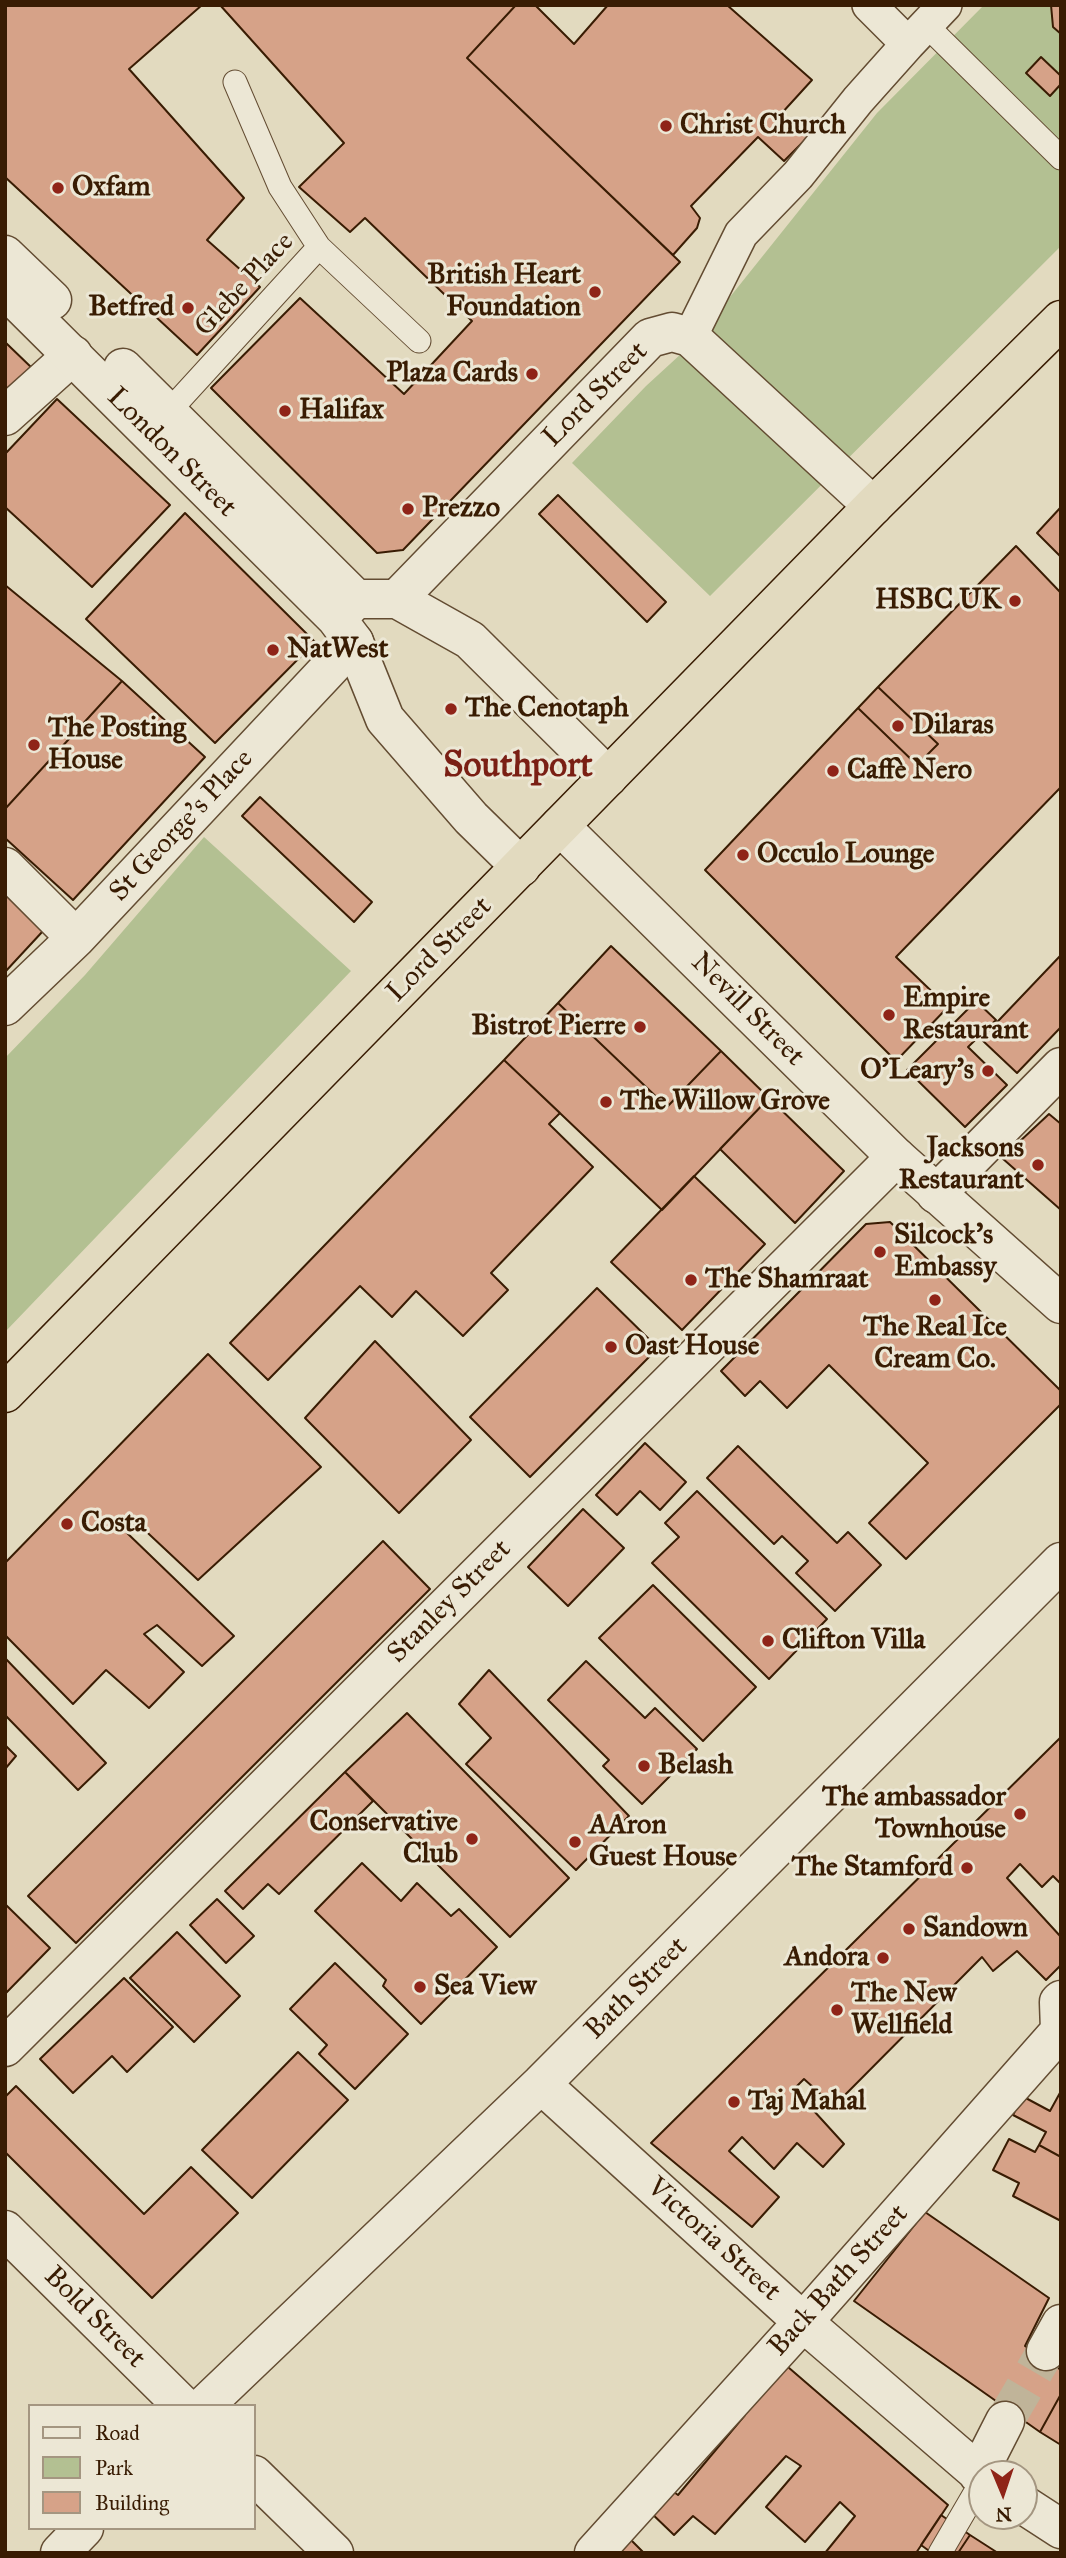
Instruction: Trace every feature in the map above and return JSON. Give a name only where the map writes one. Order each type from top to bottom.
[{"type":"highway","name":"Lord Street","points":[[5,1393],[873,506],[1061,320]]},
{"type":"street","points":[[690,337],[741,234],[798,175],[858,100],[926,25],[869,5]]},
{"type":"street","points":[[5,256],[159,422]]},
{"type":"street","name":"London Street","points":[[5,289],[73,355],[159,422],[349,620]]},
{"type":"street","name":"Lord Street","points":[[397,599],[650,338],[672,332],[690,337],[873,506]]},
{"type":"street","points":[[5,416],[73,355]]},
{"type":"street","points":[[521,867],[471,818],[385,719],[349,620],[397,599],[470,640],[608,778]]},
{"type":"street","name":"St George's Place","points":[[5,1006],[76,938],[349,620]]},
{"type":"street","name":"Nevill Street","points":[[560,826],[896,1157],[1061,1304]]},
{"type":"street","points":[[5,867],[76,938]]},
{"type":"street","points":[[936,1194],[1061,1067]]},
{"type":"street","name":"Stanley Street","points":[[5,2047],[896,1157]]},
{"type":"street","name":"Bath Street","points":[[206,2404],[541,2084],[1061,1562]]},
{"type":"street","name":"Back Bath Street","points":[[594,2553],[1060,2031],[1061,2000]]},
{"type":"street","name":"Victoria Street","points":[[541,2084],[803,2322],[968,2466]]},
{"type":"street","name":"Bold Street","points":[[5,2230],[181,2404]]},
{"type":"street","points":[[988,2460],[1005,2421]]},
{"type":"street","points":[[256,2477],[334,2553]]},
{"type":"street","points":[[1038,2514],[1061,2529]]},
{"type":"street","points":[[60,2553],[82,2530]]},
{"type":"lane","points":[[926,25],[1061,158]]},
{"type":"lane","points":[[235,82],[280,187],[319,247]]},
{"type":"lane","name":"Glebe Place","points":[[159,422],[319,247],[419,341]]},
{"type":"lane","points":[[940,2553],[968,2501]]},
{"type":"green space","points":[[984,5],[1061,5],[1061,246],[710,596],[572,463],[646,386],[694,342],[877,113]]},
{"type":"green space","points":[[204,837],[351,971],[5,1332],[5,1058],[85,975]]},
{"type":"building","points":[[5,5],[202,5],[129,69],[244,198],[207,240],[260,287],[197,355],[5,177]]},
{"type":"building","points":[[220,5],[516,5],[467,58],[680,262],[403,550],[377,553],[211,388],[300,298],[404,394],[472,321],[365,218],[350,232],[299,187],[344,143]]},
{"type":"building","name":"Christ Church","points":[[516,5],[535,5],[574,44],[608,5],[727,5],[812,80],[781,114],[808,137],[784,161],[758,137],[691,206],[700,218],[697,228],[673,255],[467,58]]},
{"type":"building","points":[[1051,5],[1061,5],[1061,34],[1053,27]]},
{"type":"building","points":[[1041,57],[1061,76],[1061,84],[1050,96],[1026,73]]},
{"type":"building","points":[[5,342],[34,370],[5,396]]},
{"type":"building","points":[[57,399],[170,505],[92,587],[5,507],[5,454]]},
{"type":"building","points":[[558,495],[666,602],[647,622],[539,514]]},
{"type":"building","points":[[1061,507],[1061,557],[1037,533]]},
{"type":"building","points":[[185,513],[315,642],[215,743],[86,619]]},
{"type":"building","points":[[1016,546],[1061,593],[1061,787],[896,957],[948,1007],[896,1061],[705,870],[858,708],[917,765],[938,744],[878,687]]},
{"type":"building","name":"The Posting House","points":[[5,585],[122,681],[5,809]]},
{"type":"building","points":[[122,681],[205,757],[73,900],[5,838],[5,809]]},
{"type":"building","name":"Dilaras","points":[[878,687],[938,744],[917,765],[858,708]]},
{"type":"building","points":[[260,797],[372,902],[354,922],[242,816]]},
{"type":"building","points":[[5,892],[43,931],[5,972]]},
{"type":"building","name":"Bistrot Pierre","points":[[611,946],[721,1051],[667,1107],[558,1003]]},
{"type":"building","points":[[1061,955],[1061,1027],[1017,1073],[981,1039]]},
{"type":"building","points":[[976,1001],[996,1020],[968,1047],[1007,1085],[965,1127],[907,1070]]},
{"type":"building","name":"The Willow Grove","points":[[558,1003],[667,1107],[721,1051],[769,1098],[662,1210],[504,1060]]},
{"type":"building","points":[[504,1060],[560,1113],[549,1124],[593,1167],[491,1273],[508,1290],[463,1336],[416,1291],[392,1317],[360,1286],[268,1380],[230,1343]]},
{"type":"building","points":[[769,1098],[844,1171],[795,1223],[720,1149]]},
{"type":"building","points":[[1049,1114],[1061,1124],[1061,1210],[1002,1158]]},
{"type":"building","points":[[694,1176],[765,1244],[682,1330],[611,1262]]},
{"type":"building","points":[[890,1222],[1061,1391],[1061,1404],[906,1559],[869,1523],[928,1463],[829,1365],[787,1408],[760,1381],[745,1396],[721,1371],[866,1224]]},
{"type":"building","points":[[597,1288],[658,1348],[530,1477],[470,1417]]},
{"type":"building","points":[[375,1341],[471,1440],[399,1513],[305,1418]]},
{"type":"building","points":[[208,1354],[321,1467],[198,1580],[135,1521],[126,1532],[234,1636],[202,1666],[157,1625],[144,1634],[184,1672],[149,1708],[106,1670],[73,1704],[5,1635],[5,1563]]},
{"type":"building","points":[[645,1443],[686,1482],[660,1510],[640,1491],[617,1515],[596,1495]]},
{"type":"building","points":[[738,1446],[837,1543],[848,1532],[881,1565],[835,1611],[796,1573],[808,1561],[782,1536],[774,1544],[707,1478]]},
{"type":"building","points":[[697,1491],[827,1619],[769,1679],[652,1563],[679,1537],[665,1523]]},
{"type":"building","points":[[583,1509],[624,1548],[568,1606],[528,1567]]},
{"type":"building","points":[[383,1541],[430,1589],[76,1943],[28,1896]]},
{"type":"building","points":[[653,1585],[756,1687],[703,1741],[599,1638]]},
{"type":"building","points":[[5,1658],[106,1763],[78,1790],[5,1715]]},
{"type":"building","points":[[586,1661],[645,1718],[655,1708],[697,1749],[642,1804],[603,1766],[609,1760],[548,1700]]},
{"type":"building","points":[[489,1670],[629,1816],[576,1870],[466,1764],[491,1738],[459,1704]]},
{"type":"building","name":"Conservative Club","points":[[407,1713],[569,1878],[510,1937],[345,1772]]},
{"type":"building","points":[[1061,1737],[1061,1884],[1053,1876],[1042,1887],[1020,1864],[1007,1878],[1061,1937],[1061,1965],[1046,1980],[1017,1951],[993,1971],[982,1957],[834,2106],[804,2079],[794,2089],[844,2144],[823,2167],[797,2143],[774,2169],[742,2137],[729,2151],[779,2197],[752,2227],[651,2143]]},
{"type":"building","points":[[5,1745],[16,1756],[5,1769]]},
{"type":"building","points":[[345,1772],[373,1801],[279,1894],[268,1884],[243,1909],[225,1891]]},
{"type":"building","points":[[362,1863],[401,1901],[417,1883],[451,1916],[459,1909],[497,1947],[421,2024],[383,1986],[386,1980],[315,1911]]},
{"type":"building","points":[[217,1899],[254,1936],[226,1963],[190,1925]]},
{"type":"building","points":[[5,1904],[50,1948],[5,1994]]},
{"type":"building","points":[[177,1932],[240,1996],[194,2042],[130,1978]]},
{"type":"building","points":[[335,1963],[408,2034],[355,2089],[319,2054],[327,2045],[290,2009]]},
{"type":"building","points":[[124,1978],[173,2027],[127,2072],[112,2056],[73,2093],[40,2059]]},
{"type":"building","points":[[298,2052],[348,2100],[252,2198],[202,2150]]},
{"type":"building","points":[[16,2086],[144,2214],[191,2167],[238,2213],[152,2298],[5,2152],[5,2097]]},
{"type":"building","points":[[1061,2091],[1061,2157],[1039,2145],[1046,2132],[1013,2115],[1022,2096],[1050,2111]]},
{"type":"building","points":[[1009,2139],[1035,2152],[1039,2145],[1061,2157],[1061,2221],[1013,2196],[1019,2183],[993,2170]]},
{"type":"building","points":[[925,2212],[1049,2298],[1025,2346],[1061,2370],[1061,2394],[1040,2432],[854,2301]]},
{"type":"building","points":[[781,2361],[948,2505],[916,2553],[825,2553],[855,2516],[840,2502],[805,2542],[766,2507],[801,2466],[786,2456],[715,2534],[693,2516],[674,2535],[647,2509],[667,2487],[678,2495],[745,2415],[740,2409]]},
{"type":"building","points":[[1061,2394],[1061,2445],[1040,2432]]},
{"type":"building","points":[[941,2515],[970,2535],[958,2553],[932,2553],[921,2545]]},
{"type":"building","points":[[970,2535],[998,2553],[958,2553]]},
{"type":"building","points":[[631,2540],[644,2553],[619,2553]]},
{"type":"tunnel","points":[[1005,2421],[1046,2351]]},
{"type":"place","name":"Christ Church","points":[[666,126]]},
{"type":"place","name":"Oxfam","points":[[58,188]]},
{"type":"place","name":"British Heart Foundation","points":[[595,292]]},
{"type":"place","name":"Betfred","points":[[188,308]]},
{"type":"place","name":"Plaza Cards","points":[[532,374]]},
{"type":"place","name":"Halifax","points":[[285,411]]},
{"type":"place","name":"Prezzo","points":[[408,509]]},
{"type":"place","name":"HSBC UK","points":[[1015,601]]},
{"type":"place","name":"NatWest","points":[[273,650]]},
{"type":"place","name":"The Cenotaph","points":[[451,709]]},
{"type":"place","name":"Dilaras","points":[[898,726]]},
{"type":"place","name":"The Posting House","points":[[34,745]]},
{"type":"place","name":"Caffè Nero","points":[[833,771]]},
{"type":"place","name":"Occulo Lounge","points":[[743,855]]},
{"type":"place","name":"Empire Restaurant","points":[[889,1015]]},
{"type":"place","name":"Bistrot Pierre","points":[[640,1027]]},
{"type":"place","name":"O'Leary's","points":[[988,1071]]},
{"type":"place","name":"The Willow Grove","points":[[606,1102]]},
{"type":"place","name":"Jacksons Restaurant","points":[[1038,1165]]},
{"type":"place","name":"Silcock's Embassy","points":[[880,1252]]},
{"type":"place","name":"The Shamraat","points":[[691,1280]]},
{"type":"place","name":"The Real Ice Cream Co.","points":[[935,1300]]},
{"type":"place","name":"Oast House","points":[[611,1347]]},
{"type":"place","name":"Costa","points":[[67,1524]]},
{"type":"place","name":"Clifton Villa","points":[[768,1641]]},
{"type":"place","name":"Belash","points":[[644,1766]]},
{"type":"place","name":"The ambassador Townhouse","points":[[1020,1814]]},
{"type":"place","name":"Conservative Club","points":[[472,1839]]},
{"type":"place","name":"AAron Guest House","points":[[575,1842]]},
{"type":"place","name":"The Stamford","points":[[967,1868]]},
{"type":"place","name":"Sandown","points":[[909,1929]]},
{"type":"place","name":"Andora","points":[[883,1958]]},
{"type":"place","name":"Sea View","points":[[420,1987]]},
{"type":"place","name":"The New Wellfield","points":[[837,2010]]},
{"type":"place","name":"Taj Mahal","points":[[734,2102]]},
{"type":"district","name":"Southport","points":[[518,767]]}]
